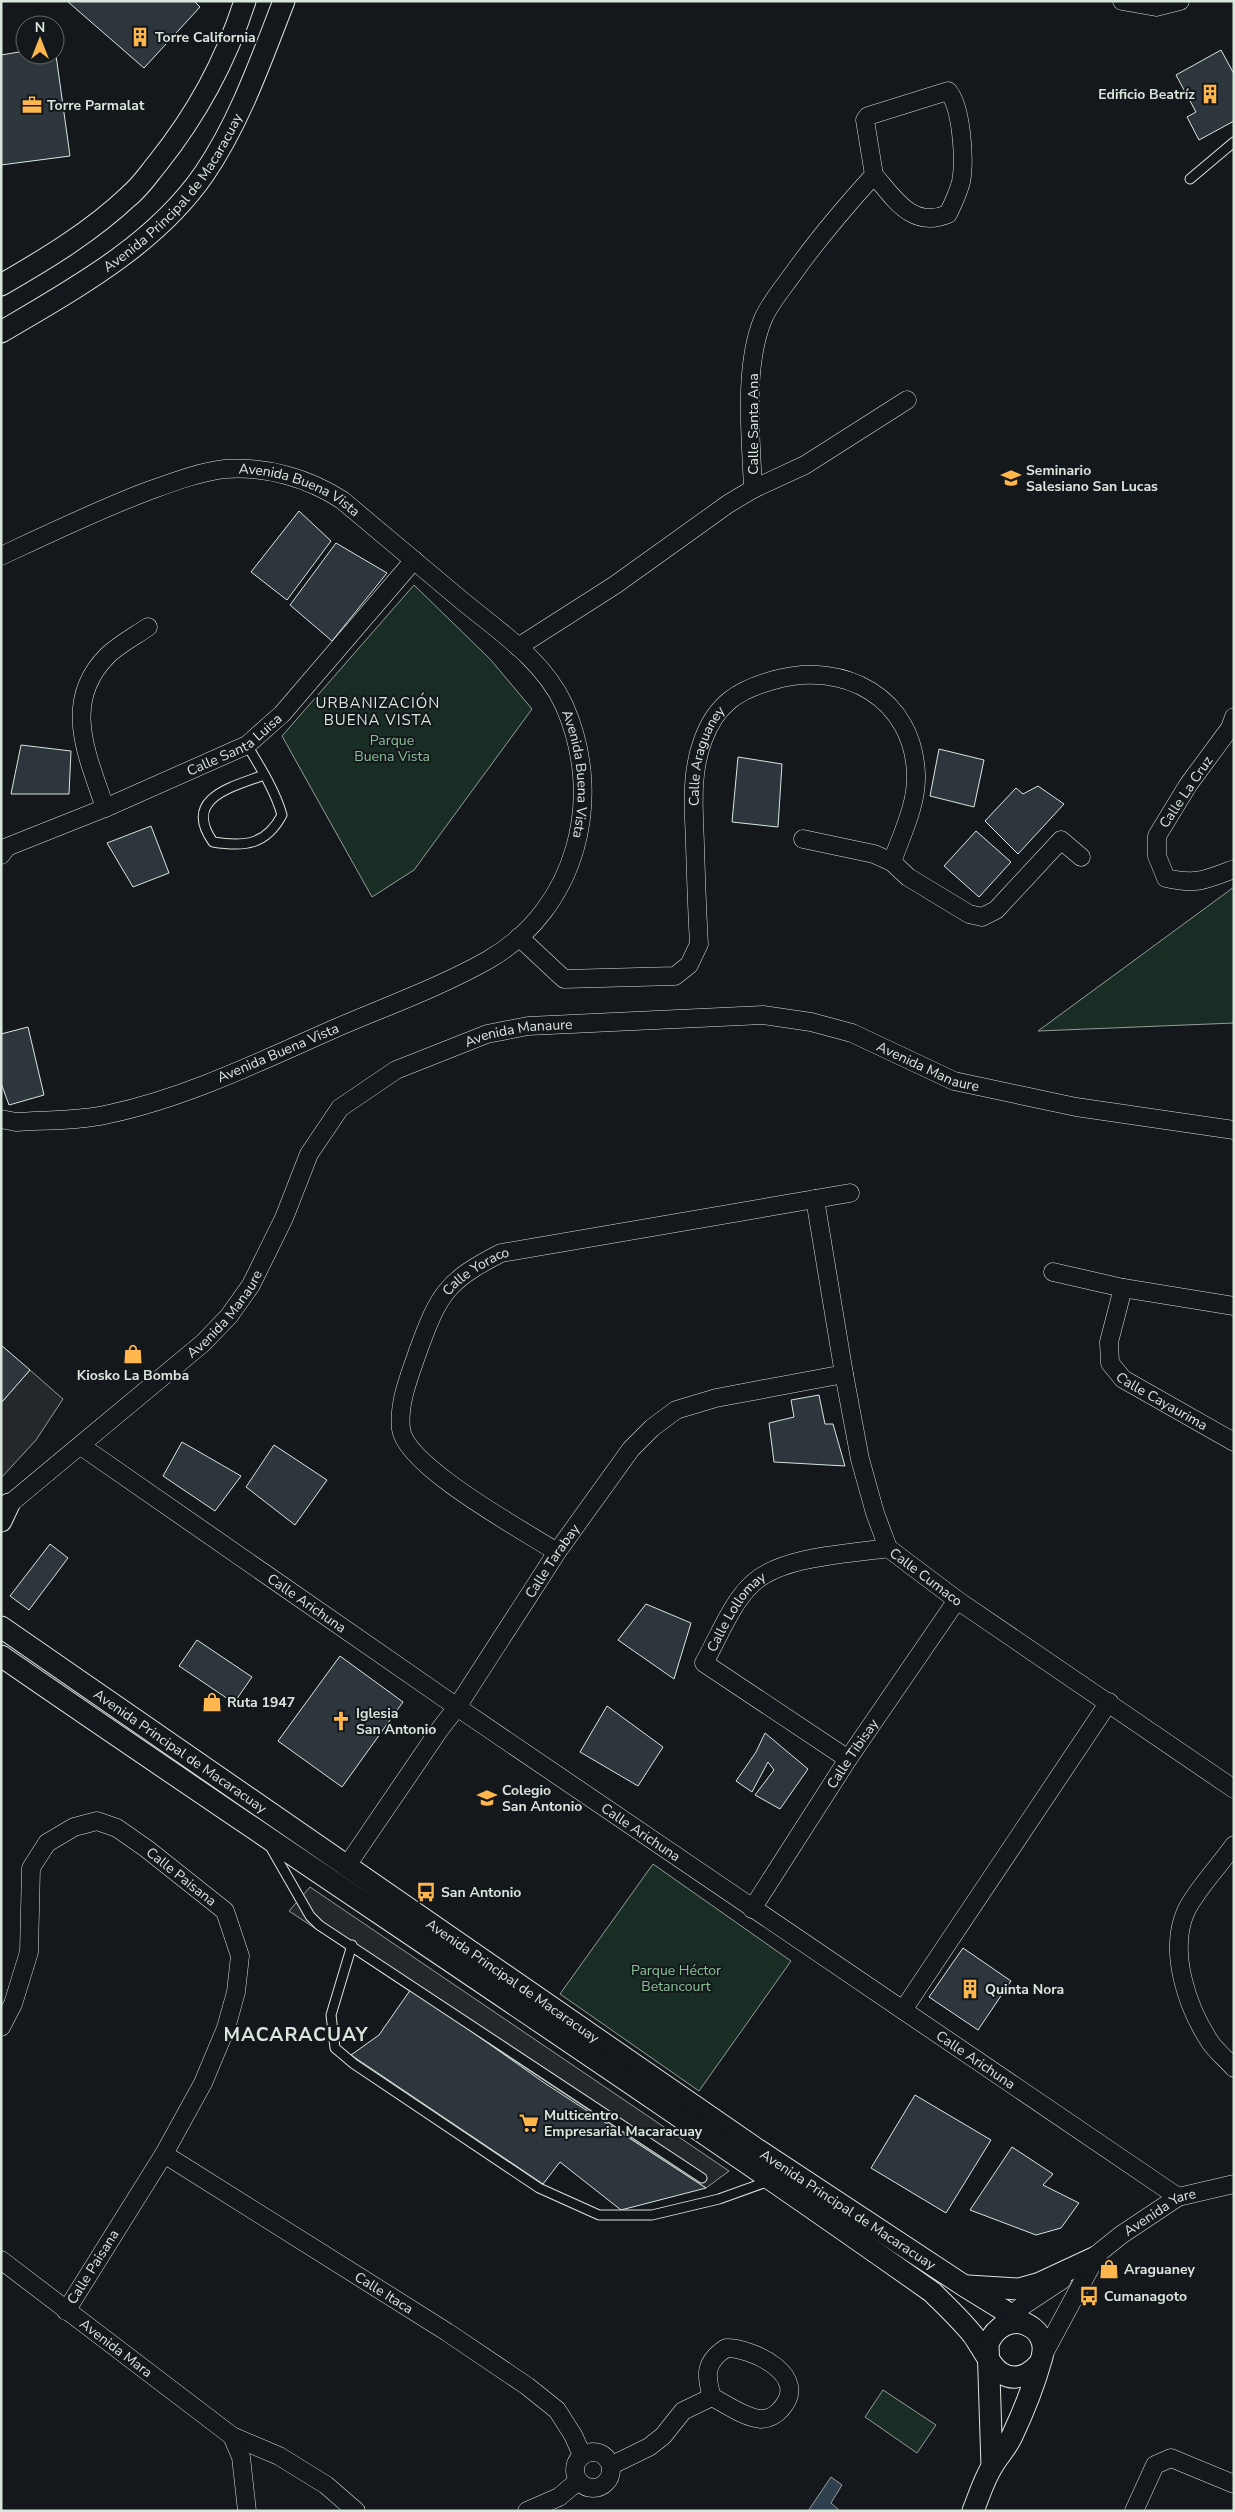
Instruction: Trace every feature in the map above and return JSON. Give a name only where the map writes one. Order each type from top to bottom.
[{"type":"street","name":"Avenida Principal de Macaracuay","points":[[1,285],[86,232],[131,195],[146,178],[174,144],[203,99],[239,22],[245,1]]},
{"type":"street","name":"Avenida Principal de Macaracuay","points":[[1,332],[94,277],[178,206],[204,173],[245,100],[284,1]]},
{"type":"street","points":[[1122,1],[1156,8],[1180,1]]},
{"type":"street","points":[[948,91],[955,102],[958,113],[963,165],[955,200],[948,214],[935,219],[919,218],[904,208],[874,175],[865,120],[868,116],[948,91]]},
{"type":"street","name":"Calle Santa Ana","points":[[518,647],[615,585],[752,489],[751,397],[754,356],[763,319],[826,228],[874,175]]},
{"type":"street","points":[[752,489],[805,465],[907,400]]},
{"type":"street","name":"Avenida Buena Vista","points":[[1,556],[78,520],[183,478],[224,470],[255,469],[313,484],[329,491],[538,664],[563,703],[580,761],[583,820],[576,852],[562,883],[542,912],[519,937],[489,960],[443,982],[178,1095],[107,1115],[16,1122],[1,1119]]},
{"type":"street","name":"Calle Santa Luisa","points":[[1,855],[6,847],[105,808],[247,745],[294,701],[414,560]]},
{"type":"street","points":[[105,808],[84,748],[81,730],[86,690],[94,671],[108,654],[148,627]]},
{"type":"street","name":"Calle Araguaney","points":[[519,937],[564,979],[675,976],[689,965],[699,944],[693,799],[695,769],[703,740],[714,716],[732,696],[760,684],[791,675],[822,674],[855,683],[880,696],[899,717],[913,746],[916,776],[914,800],[892,862]]},
{"type":"street","name":"Calle La Cruz","points":[[1233,723],[1188,785],[1157,836],[1157,856],[1166,878],[1181,881],[1204,881],[1234,869]]},
{"type":"street","points":[[804,839],[874,854],[892,862],[908,877],[969,914],[982,917],[996,910],[1061,840],[1082,858]]},
{"type":"street","name":"Avenida Manaure","points":[[3,1511],[203,1343],[230,1316],[268,1253],[309,1154],[340,1108],[396,1070],[487,1034],[528,1026],[763,1015],[811,1022],[852,1033],[954,1081],[1076,1107],[1234,1130]]},
{"type":"street","name":"Calle Yoraco","points":[[557,1552],[440,1477],[408,1445],[401,1431],[401,1412],[407,1382],[434,1309],[443,1294],[456,1280],[501,1253],[850,1193]]},
{"type":"street","name":"Calle Cumaco","points":[[815,1199],[860,1459],[874,1513],[888,1548],[957,1600],[1234,1789]]},
{"type":"street","points":[[1053,1272],[1123,1288],[1234,1306]]},
{"type":"street","name":"Calle Cayaurima","points":[[1123,1288],[1110,1342],[1110,1363],[1123,1379],[1234,1442]]},
{"type":"street","name":"Calle Tarabay","points":[[346,1867],[440,1729],[457,1708],[557,1552],[631,1449],[652,1428],[676,1410],[716,1398],[844,1374]]},
{"type":"street","name":"Calle Arichuna","points":[[81,1446],[457,1708],[1178,2197]]},
{"type":"street","name":"Calle Lollomay","points":[[848,1759],[704,1663],[740,1600],[751,1584],[765,1574],[810,1560],[888,1548]]},
{"type":"street","name":"Calle Tibisay","points":[[752,1909],[848,1759],[957,1600]]},
{"type":"street","name":"Avenida Principal de Macaracuay","points":[[1,1627],[755,2148],[963,2285],[1006,2321]]},
{"type":"street","name":"Avenida Principal de Macaracuay","points":[[1,1656],[266,1839],[399,1925],[932,2292],[961,2321],[988,2355],[992,2365],[1000,2373],[1010,2377],[1026,2374],[1039,2364]]},
{"type":"street","points":[[904,2010],[1109,1702]]},
{"type":"street","name":"Calle Paisana","points":[[1,2027],[18,1989],[30,1952],[31,1868],[47,1843],[74,1827],[97,1821],[117,1828],[147,1849],[225,1912],[240,1956],[236,1992],[226,2028],[203,2083],[164,2154],[66,2311]]},
{"type":"street","points":[[1234,1846],[1186,1910],[1178,1934],[1179,1960],[1196,2015],[1211,2043],[1234,2068]]},
{"type":"street","name":"Calle Itaca","points":[[164,2154],[447,2332],[527,2386],[557,2410],[573,2435],[582,2456]]},
{"type":"street","name":"Avenida Yare","points":[[1006,2321],[1096,2257],[1122,2235],[1178,2197],[1234,2184]]},
{"type":"street","points":[[963,2285],[1019,2289],[1040,2283],[1096,2257]]},
{"type":"street","name":"Avenida Yare","points":[[1039,2364],[1080,2291],[1096,2257]]},
{"type":"street","name":"Avenida Mara","points":[[1,2260],[232,2436],[279,2456],[326,2485],[356,2511]]},
{"type":"street","points":[[972,2511],[992,2467],[1012,2437],[1043,2348],[1041,2340],[1031,2327],[1006,2321],[992,2334],[988,2344],[992,2467]]},
{"type":"street","points":[[726,2348],[738,2348],[770,2362],[784,2376],[789,2391],[787,2402],[780,2411],[763,2419],[754,2418],[712,2397],[707,2378],[709,2366],[715,2355],[726,2348]]},
{"type":"street","points":[[612,2465],[649,2447],[663,2436],[683,2411],[712,2397]]},
{"type":"street","points":[[232,2436],[241,2457],[247,2511]]},
{"type":"street","points":[[595,2451],[602,2453],[612,2465],[609,2480],[603,2486],[590,2488],[578,2481],[575,2467],[582,2456],[595,2451]]},
{"type":"street","points":[[1134,2511],[1155,2465],[1172,2458],[1234,2484]]},
{"type":"street","points":[[527,2511],[559,2497],[578,2481]]},
{"type":"lane","points":[[1190,179],[1234,142]]},
{"type":"lane","points":[[247,745],[278,800],[282,815],[274,831],[255,842],[230,844],[213,842],[204,829],[203,814],[210,799],[224,790],[264,776]]},
{"type":"lane","points":[[266,1839],[310,1916],[319,1925],[352,1944],[702,2178]]},
{"type":"lane","points":[[352,1944],[331,2015],[336,2048],[354,2064],[539,2188],[599,2215],[652,2215],[719,2199],[770,2180]]},
{"type":"green space","name":"Parque Buena Vista","points":[[414,585],[490,659],[532,709],[414,870],[372,897],[282,736]]},
{"type":"green space","points":[[1234,887],[1234,1023],[1038,1031]]},
{"type":"green space","name":"Parque Héctor Betancourt","points":[[653,1864],[791,1961],[699,2091],[560,1994]]},
{"type":"green space","points":[[883,2390],[936,2425],[917,2453],[865,2417]]},
{"type":"shaded area","points":[[30,1370],[63,1399],[36,1440],[1,1478],[1,1403]]},
{"type":"shaded area","points":[[310,1887],[729,2171],[706,2188],[289,1911]]},
{"type":"water","points":[[831,2477],[842,2485],[831,2503],[840,2511],[808,2511]]},
{"type":"building","name":"Torre California","points":[[67,1],[194,1],[200,7],[144,68]]},
{"type":"building","name":"Edificio Beatríz","points":[[1221,50],[1234,74],[1234,121],[1199,140],[1187,117],[1196,112],[1176,75]]},
{"type":"building","name":"Torre Parmalat","points":[[15,53],[15,65],[57,65],[70,156],[1,165],[1,55]]},
{"type":"building","points":[[299,511],[331,541],[287,600],[251,572]]},
{"type":"building","points":[[336,543],[387,573],[332,641],[290,605]]},
{"type":"building","points":[[21,745],[71,751],[69,794],[11,794]]},
{"type":"building","points":[[939,749],[984,760],[974,807],[930,796]]},
{"type":"building","points":[[738,757],[782,764],[778,827],[732,822]]},
{"type":"building","points":[[1038,786],[1064,804],[1018,854],[985,821],[1016,788],[1023,794]]},
{"type":"building","points":[[151,826],[169,873],[133,887],[107,843]]},
{"type":"building","points":[[976,831],[1011,862],[979,897],[944,866]]},
{"type":"building","points":[[28,1027],[44,1095],[9,1105],[1,1083],[1,1034]]},
{"type":"building","points":[[1,1345],[30,1370],[1,1403]]},
{"type":"building","points":[[819,1395],[825,1424],[833,1424],[845,1466],[774,1462],[769,1423],[794,1417],[791,1400]]},
{"type":"building","points":[[182,1442],[241,1476],[215,1511],[163,1476]]},
{"type":"building","points":[[274,1445],[327,1480],[295,1525],[246,1487]]},
{"type":"building","points":[[50,1544],[68,1558],[29,1610],[10,1596]]},
{"type":"building","points":[[646,1604],[691,1623],[674,1679],[618,1640]]},
{"type":"building","points":[[197,1640],[252,1677],[234,1703],[179,1666]]},
{"type":"building","name":"Iglesia San Antonio","points":[[340,1656],[403,1702],[342,1787],[278,1741]]},
{"type":"building","points":[[607,1706],[663,1747],[638,1786],[580,1752]]},
{"type":"building","points":[[765,1733],[808,1769],[780,1809],[755,1795],[774,1770],[768,1762],[752,1792],[736,1781],[756,1752]]},
{"type":"building","name":"Quinta Nora","points":[[963,1948],[1011,1981],[978,2030],[929,1997]]},
{"type":"building","name":"Multicentro Empresarial Macaracuay","points":[[411,1989],[546,2084],[706,2188],[621,2210],[560,2162],[543,2184],[351,2055],[379,2035]]},
{"type":"building","points":[[915,2095],[991,2140],[946,2213],[871,2168]]},
{"type":"building","points":[[1012,2147],[1053,2174],[1043,2185],[1079,2203],[1061,2228],[1036,2235],[970,2210]]},
{"type":"place","name":"Torre California","points":[[140,37]]},
{"type":"place","name":"Edificio Beatríz","points":[[1210,94]]},
{"type":"place","name":"Torre Parmalat","points":[[32,105]]},
{"type":"place","name":"Seminario Salesiano San Lucas","points":[[1011,478]]},
{"type":"place","name":"Kiosko La Bomba","points":[[133,1354]]},
{"type":"place","name":"Ruta 1947","points":[[212,1702]]},
{"type":"place","name":"Iglesia San Antonio","points":[[341,1721]]},
{"type":"place","name":"Colegio San Antonio","points":[[487,1798]]},
{"type":"place","name":"San Antonio","points":[[426,1892]]},
{"type":"place","name":"Quinta Nora","points":[[970,1989]]},
{"type":"place","name":"Multicentro Empresarial Macaracuay","points":[[529,2123]]},
{"type":"place","name":"Araguaney","points":[[1109,2269]]},
{"type":"place","name":"Cumanagoto","points":[[1089,2296]]},
{"type":"district","name":"URBANIZACIÓN BUENA VISTA","points":[[378,712]]},
{"type":"district","name":"MACARACUAY","points":[[296,2035]]}]
